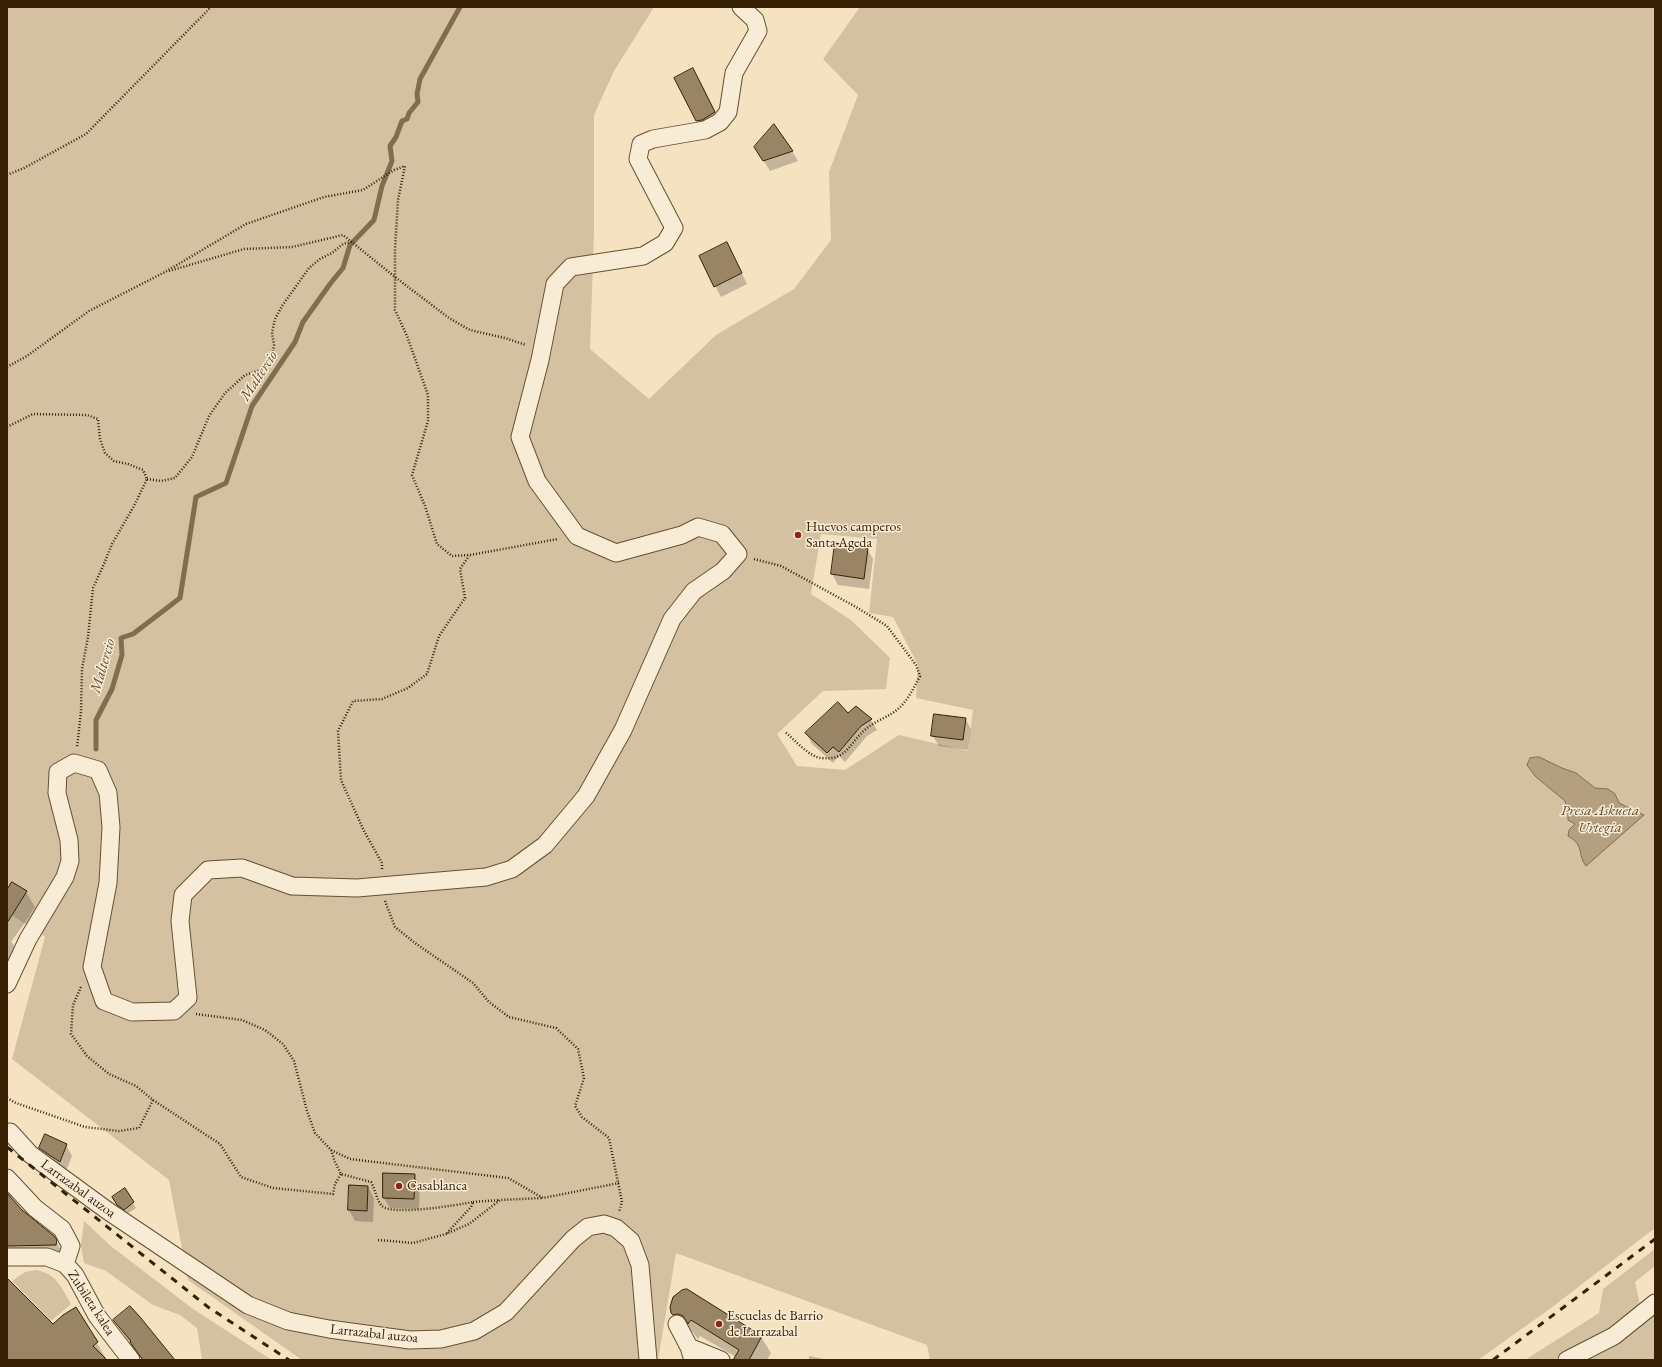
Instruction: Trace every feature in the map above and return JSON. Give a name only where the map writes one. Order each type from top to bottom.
[{"type":"street","points":[[7,984],[28,939],[65,878],[69,866],[70,840],[57,793],[58,772],[74,763],[98,770],[108,793],[111,827],[108,883],[92,967],[104,1001],[132,1012],[174,1011],[188,998],[180,921],[184,894],[208,870],[242,868],[292,886],[357,888],[486,877],[512,869],[545,845],[586,796],[624,730],[672,619],[694,591],[723,572],[738,554],[722,534],[698,527],[682,535],[616,553],[577,536],[537,481],[520,437],[542,351],[555,284],[571,267],[643,256],[665,243],[674,228],[638,159],[641,144],[653,139],[705,130],[720,122],[728,112],[734,73],[758,31],[755,20],[741,7]]},
{"type":"street","name":"Larrazabal auzoa","points":[[8,1132],[30,1154],[108,1211],[248,1305],[288,1322],[329,1330],[410,1340],[441,1339],[474,1331],[506,1312],[573,1238],[588,1227],[604,1224],[616,1228]]},
{"type":"street","points":[[7,1178],[35,1208],[62,1229],[71,1246],[65,1264],[46,1257],[7,1257]]},
{"type":"street","points":[[616,1228],[631,1241],[640,1266],[648,1360]]},
{"type":"street","name":"Zubileta kalea","points":[[65,1264],[75,1275],[97,1316],[131,1360]]},
{"type":"street","points":[[1567,1360],[1614,1336],[1655,1303]]},
{"type":"street","points":[[677,1324],[691,1353],[721,1360]]},
{"type":"path","points":[[7,174],[24,168],[86,134],[211,7]]},
{"type":"path","points":[[7,367],[28,356],[89,311],[165,272],[246,224],[324,197],[363,190],[394,170],[405,166],[398,200],[395,249],[395,310],[407,336],[428,395],[428,421],[412,475],[425,506],[437,544],[452,556],[470,556],[577,536]]},
{"type":"path","points":[[165,272],[244,249],[292,247],[343,235],[449,318],[470,330],[506,338],[542,351]]},
{"type":"path","points":[[147,479],[161,481],[175,478],[192,457],[209,416],[225,393],[245,375],[258,371],[271,362],[274,344],[272,332],[275,319],[309,268],[320,259],[332,254],[343,244],[351,241]]},
{"type":"path","points":[[7,427],[33,414],[87,415],[98,420],[100,439],[105,453],[114,461],[128,464],[143,470],[147,479],[134,506],[112,544],[93,588],[88,637],[82,669],[82,711],[74,763]]},
{"type":"path","points":[[738,554],[780,566],[887,626],[916,665],[920,676],[908,699],[893,713],[865,730],[848,750],[836,758],[820,759],[807,751],[785,732]]},
{"type":"path","points":[[470,556],[460,569],[464,598],[439,636],[427,674],[408,688],[382,699],[353,701],[338,731],[341,780],[364,831],[382,863],[384,885],[382,893],[395,927],[415,943],[473,983],[489,1002],[509,1017],[556,1028],[578,1050],[584,1078],[575,1106],[582,1117],[609,1138],[622,1202],[616,1228]]},
{"type":"path","points":[[94,973],[82,986],[73,1005],[72,1034],[87,1056],[110,1074],[136,1086],[153,1100],[220,1144],[241,1177],[273,1188],[333,1194],[335,1184],[341,1174]]},
{"type":"path","points":[[174,1011],[242,1020],[265,1030],[283,1044],[294,1061],[307,1111],[315,1133],[331,1150],[350,1159],[508,1178],[543,1198]]},
{"type":"path","points":[[7,1098],[16,1103],[85,1127],[119,1131],[139,1128],[153,1100]]},
{"type":"path","points":[[331,1150],[334,1162],[341,1174],[371,1182],[376,1190],[378,1202],[383,1208],[393,1210],[473,1202],[543,1198],[619,1183]]},
{"type":"path","points":[[378,1240],[413,1243],[446,1234],[469,1224],[500,1200]]},
{"type":"path","points":[[446,1234],[471,1207],[473,1202]]},
{"type":"shaded area","points":[[7,7],[654,7],[614,71],[594,115],[594,234],[590,349],[649,399],[716,335],[794,289],[831,240],[829,172],[858,95],[823,59],[860,7],[1655,7],[1655,1228],[1551,1308],[1478,1360],[930,1360],[927,1345],[676,1253],[658,1360],[302,1360],[188,1280],[169,1180],[12,1059],[45,937],[7,912]],"holes":[[[821,534],[877,539],[869,613],[893,617],[918,665],[916,698],[973,710],[968,751],[899,735],[845,770],[797,766],[777,734],[823,691],[886,689],[890,658],[851,620],[811,594]]]},
{"type":"shaded area","points":[[84,1221],[112,1247],[193,1309],[272,1360],[201,1360],[197,1328],[180,1315],[153,1305],[106,1271],[84,1263],[81,1245]]},
{"type":"shaded area","points":[[1655,1249],[1655,1266],[1635,1282],[1640,1305],[1605,1333],[1553,1360],[1525,1360],[1599,1313],[1603,1289]]},
{"type":"shaded area","points":[[36,1270],[54,1278],[71,1304],[51,1321],[12,1281],[25,1272]]},
{"type":"shaded area","points":[[1655,1306],[1655,1360],[1575,1360]]},
{"type":"water","name":"Presa Askueta Urtegia","points":[[1539,757],[1576,773],[1595,788],[1608,789],[1615,794],[1619,803],[1644,815],[1586,866],[1583,862],[1577,843],[1568,836],[1569,830],[1575,824],[1568,820],[1568,810],[1565,801],[1535,776],[1527,765],[1530,758]]},
{"type":"building","points":[[693,68],[715,112],[702,120],[696,121],[674,78]]},
{"type":"building","points":[[774,124],[793,151],[763,161],[754,147]]},
{"type":"building","points":[[727,242],[742,273],[714,287],[699,256]]},
{"type":"building","points":[[835,543],[868,548],[864,579],[831,574]]},
{"type":"building","points":[[838,702],[848,713],[856,706],[872,719],[861,726],[839,752],[833,747],[827,753],[805,733]]},
{"type":"building","points":[[934,714],[966,718],[963,740],[931,736]]},
{"type":"building","points":[[12,882],[27,891],[7,923],[7,890]]},
{"type":"building","points":[[45,1134],[67,1144],[60,1162],[39,1148]]},
{"type":"building","name":"Casablanca","points":[[383,1173],[415,1174],[414,1199],[383,1198]]},
{"type":"building","points":[[349,1185],[368,1186],[367,1211],[348,1210]]},
{"type":"building","points":[[125,1188],[134,1202],[124,1210],[117,1205],[112,1197]]},
{"type":"building","points":[[7,1193],[22,1210],[54,1236],[57,1240],[56,1245],[7,1246]]},
{"type":"building","points":[[7,1278],[53,1324],[63,1315],[76,1307],[98,1342],[93,1346],[107,1360],[7,1360]]},
{"type":"building","name":"Escuelas de Barrio de Larrazabal","points":[[687,1289],[762,1336],[749,1360],[733,1360],[739,1350],[691,1320],[688,1324],[683,1316],[678,1314],[673,1315],[671,1313],[670,1307],[673,1297],[682,1290]]},
{"type":"building","points":[[130,1306],[175,1360],[143,1360],[130,1342],[131,1341],[113,1320]]},
{"type":"waterway","name":"Maltercio","points":[[96,749],[96,720],[112,689],[122,655],[121,638],[133,634],[180,598],[196,497],[226,483],[252,406],[295,342],[303,322],[343,268],[350,245],[374,220],[382,186],[392,161],[390,146],[396,137],[402,121],[407,119],[409,113],[418,102],[417,94],[420,79],[460,7]]},
{"type":"railway","points":[[7,1147],[208,1307],[289,1360]]},
{"type":"railway","points":[[1493,1360],[1655,1239]]},
{"type":"place","name":"Huevos camperos Santa Ageda","points":[[798,535]]},
{"type":"place","name":"Casablanca","points":[[399,1186]]},
{"type":"place","name":"Escuelas de Barrio de Larrazabal","points":[[719,1324]]}]
